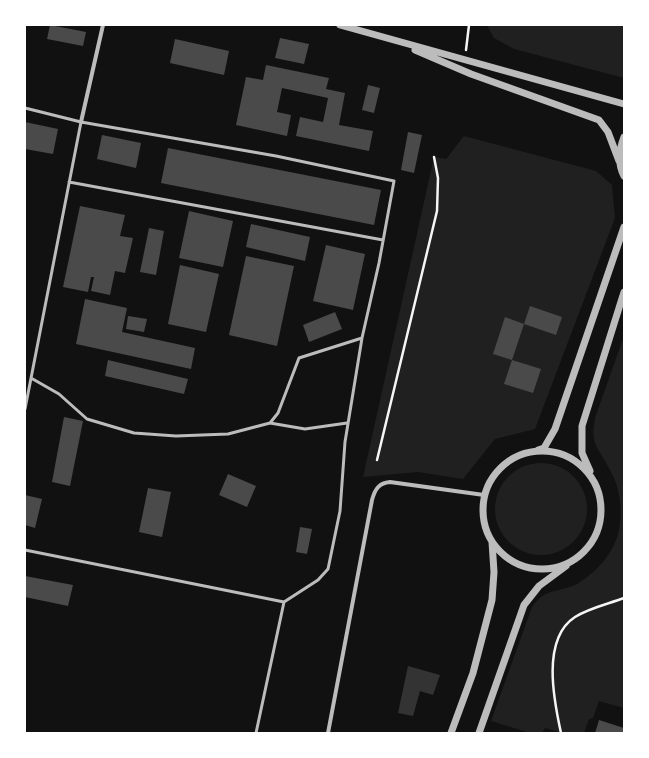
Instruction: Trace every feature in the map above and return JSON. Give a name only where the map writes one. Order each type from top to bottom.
[{"type":"street","points":[[81,122],[103,25]]},
{"type":"street","points":[[340,25],[624,104]]},
{"type":"street","points":[[393,40],[471,74],[599,120],[608,132],[624,176]]},
{"type":"street","points":[[619,161],[620,148],[624,137]]},
{"type":"street","points":[[576,559],[558,567],[540,569],[521,566],[504,556],[492,542],[484,525],[482,510],[484,495],[491,479],[502,465],[518,455],[544,448],[555,429],[624,227]]},
{"type":"street","points":[[479,733],[524,605],[539,586],[576,559],[588,547],[597,533],[601,516],[601,505],[595,483],[582,453],[582,426],[620,314],[624,292]]},
{"type":"street","points":[[536,450],[554,451],[570,457],[585,468],[595,483]]},
{"type":"street","points":[[328,733],[372,500],[376,489],[380,485],[390,482],[484,495]]},
{"type":"street","points":[[451,733],[473,673],[492,600],[494,572],[492,542]]},
{"type":"lane","points":[[25,108],[81,122],[276,156],[394,181],[384,240],[362,338],[347,423],[340,511],[328,570],[318,580],[284,602],[25,550]]},
{"type":"lane","points":[[25,409],[81,122]]},
{"type":"lane","points":[[69,182],[384,240]]},
{"type":"lane","points":[[270,423],[278,413],[299,358],[362,338]]},
{"type":"lane","points":[[31,378],[58,394],[87,419],[134,434],[176,436],[228,434],[270,423],[305,429],[347,423]]},
{"type":"lane","points":[[256,733],[284,602]]},
{"type":"path","points":[[465,60],[469,25]]},
{"type":"path","points":[[377,460],[437,211],[438,178],[434,157]]},
{"type":"path","points":[[562,733],[553,690],[553,664],[558,637],[574,617],[588,610],[624,598]]},
{"type":"shaded area","points":[[487,25],[624,25],[624,78],[514,49],[494,38]]},
{"type":"shaded area","points":[[464,136],[596,171],[612,185],[615,218],[535,429],[495,439],[463,479],[418,472],[363,477],[434,157],[446,159]]},
{"type":"shaded area","points":[[624,336],[624,708],[599,701],[593,718],[589,719],[584,733],[562,733],[545,728],[542,733],[530,733],[491,721],[532,607],[542,596],[577,584],[589,575],[607,556],[617,537],[620,518],[620,499],[618,490],[608,465],[596,446],[593,434],[596,415]]},
{"type":"shaded area","points":[[541,463],[558,467],[573,477],[583,492],[587,509],[583,526],[573,541],[558,551],[541,555],[524,551],[509,541],[499,526],[495,509],[499,492],[509,477],[524,467]]},
{"type":"shaded area","points":[[408,666],[440,675],[433,695],[420,691],[413,716],[398,713]]},
{"type":"building","points":[[50,25],[86,32],[83,46],[47,39]]},
{"type":"building","points":[[280,38],[309,44],[304,64],[275,58]]},
{"type":"building","points":[[175,39],[229,51],[224,75],[170,63]]},
{"type":"building","points":[[266,65],[329,78],[326,89],[345,93],[339,125],[373,131],[369,151],[296,136],[300,117],[323,122],[328,98],[282,88],[277,112],[291,115],[287,136],[236,125],[246,77],[263,80]]},
{"type":"building","points":[[368,85],[380,88],[374,113],[362,110]]},
{"type":"building","points":[[25,122],[58,129],[53,154],[25,149]]},
{"type":"building","points":[[408,132],[422,135],[414,173],[401,170]]},
{"type":"building","points":[[102,135],[141,143],[136,168],[97,159]]},
{"type":"building","points":[[168,148],[381,190],[374,225],[161,183]]},
{"type":"building","points":[[80,206],[125,215],[120,236],[133,238],[125,273],[115,271],[110,295],[91,291],[94,277],[91,277],[88,292],[63,287]]},
{"type":"building","points":[[189,211],[233,221],[223,267],[179,258]]},
{"type":"building","points":[[251,224],[310,237],[305,261],[246,247]]},
{"type":"building","points":[[149,228],[164,231],[156,275],[140,272]]},
{"type":"building","points":[[326,245],[365,254],[353,310],[313,301]]},
{"type":"building","points":[[246,256],[294,266],[277,346],[229,335]]},
{"type":"building","points":[[180,265],[219,274],[206,332],[168,324]]},
{"type":"building","points":[[85,299],[127,308],[122,332],[195,348],[191,369],[76,344]]},
{"type":"building","points":[[530,306],[562,317],[556,335],[524,324]]},
{"type":"building","points":[[335,312],[342,329],[309,342],[303,325]]},
{"type":"building","points":[[128,316],[147,319],[144,332],[126,329]]},
{"type":"building","points":[[505,317],[524,324],[512,360],[493,354]]},
{"type":"building","points":[[108,360],[188,379],[184,394],[105,376]]},
{"type":"building","points":[[512,360],[541,369],[533,393],[504,384]]},
{"type":"building","points":[[64,417],[83,421],[70,486],[52,482]]},
{"type":"building","points":[[228,474],[256,486],[247,507],[219,495]]},
{"type":"building","points":[[148,488],[171,492],[162,537],[139,532]]},
{"type":"building","points":[[25,495],[42,499],[35,528],[25,525]]},
{"type":"building","points":[[300,527],[312,529],[307,554],[296,552]]},
{"type":"building","points":[[25,576],[73,585],[68,606],[25,597]]},
{"type":"building","points":[[599,720],[624,728],[624,733],[595,733]]}]
